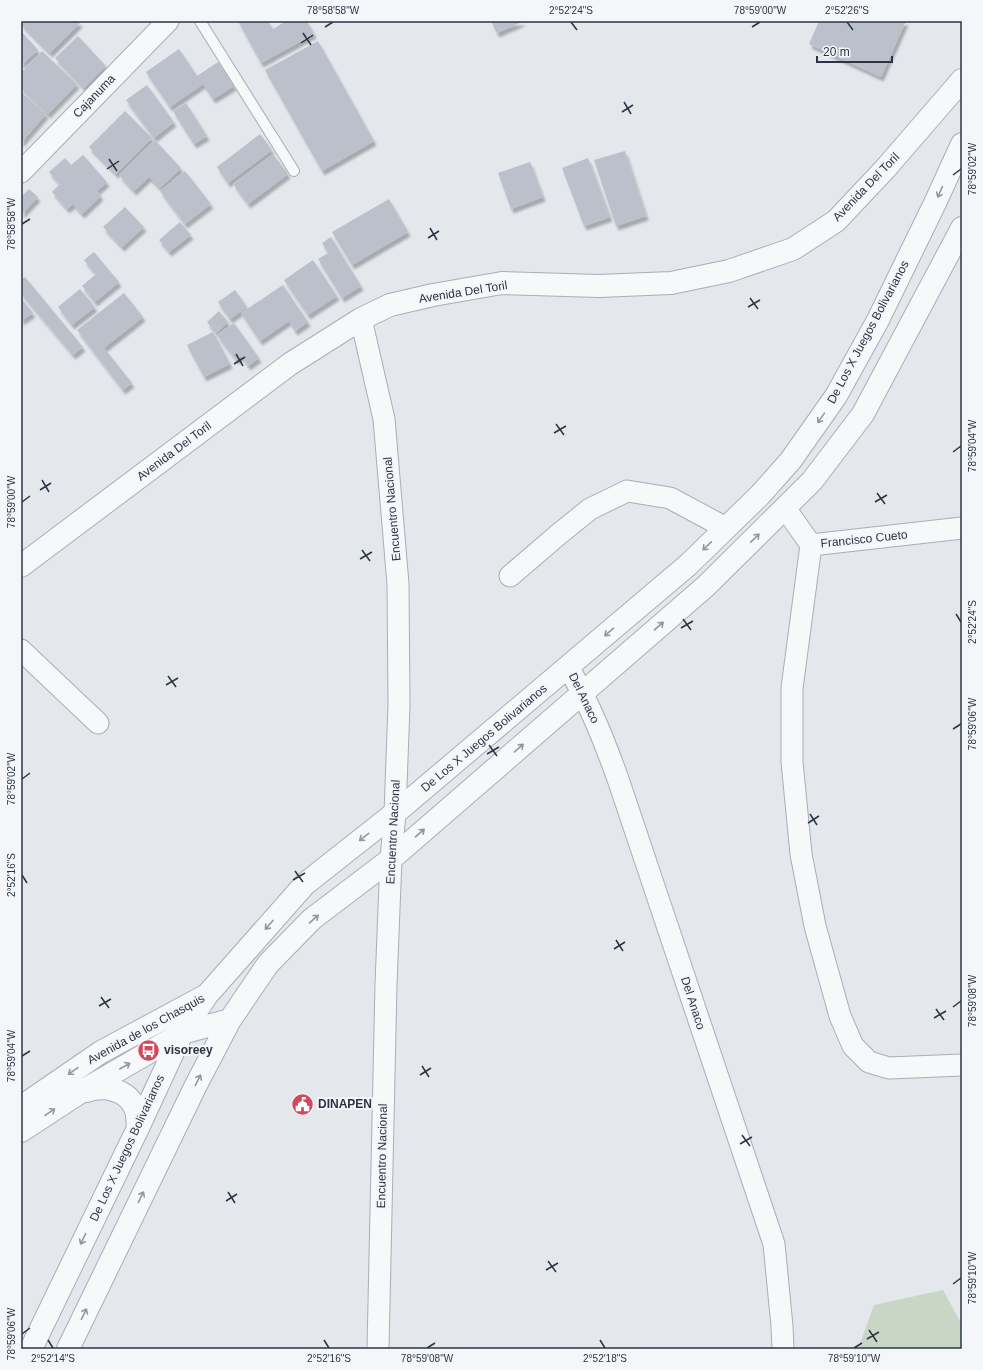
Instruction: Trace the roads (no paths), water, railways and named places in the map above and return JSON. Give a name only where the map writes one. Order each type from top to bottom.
[{"type":"street","name":"Cajanuma","points":[[21,172],[157,23]]},
{"type":"street","name":"Avenida Del Toril","points":[[21,566],[290,364],[360,319],[390,305],[433,295],[502,283],[599,286],[671,283],[729,271],[793,249],[836,221],[885,169],[962,80]]},
{"type":"street","points":[[931,115],[962,100]]},
{"type":"street","name":"De Los X Juegos Bolivarianos","points":[[31,1349],[138,1128],[182,1033],[207,995],[305,884],[395,813],[688,565],[760,495],[791,460],[836,396],[881,313],[962,144]]},
{"type":"street","points":[[68,1349],[193,1091],[230,1020],[268,964],[312,919],[391,858],[706,586],[812,481],[863,414],[962,228]]},
{"type":"street","name":"Encuentro Nacional","points":[[360,319],[384,419],[398,584],[399,705],[386,984],[378,1349]]},
{"type":"street","points":[[510,576],[590,509],[627,491],[670,498],[726,528]]},
{"type":"street","name":"Francisco Cueto","points":[[785,508],[811,545],[962,528]]},
{"type":"street","points":[[811,545],[792,688],[792,762],[802,854],[815,926],[840,1016],[853,1046],[869,1062],[889,1068],[962,1065]]},
{"type":"street","points":[[21,650],[98,723]]},
{"type":"street","name":"Del Anaco","points":[[568,667],[583,692],[602,736],[622,790],[774,1244],[782,1326],[782,1349]]},
{"type":"street","name":"Avenida de los Chasquis","points":[[21,1107],[101,1052],[207,995],[258,978]]},
{"type":"street","name":"Avenida de los Chasquis","points":[[21,1132],[79,1093],[182,1033],[230,1020]]},
{"type":"street","points":[[79,1093],[96,1088],[110,1088],[126,1097],[136,1109],[138,1128]]},
{"type":"lane","points":[[200,21],[294,171]]},
{"type":"place","name":"visoreey","points":[[149,1050]]},
{"type":"place","name":"DINAPEN","points":[[303,1104]]}]
